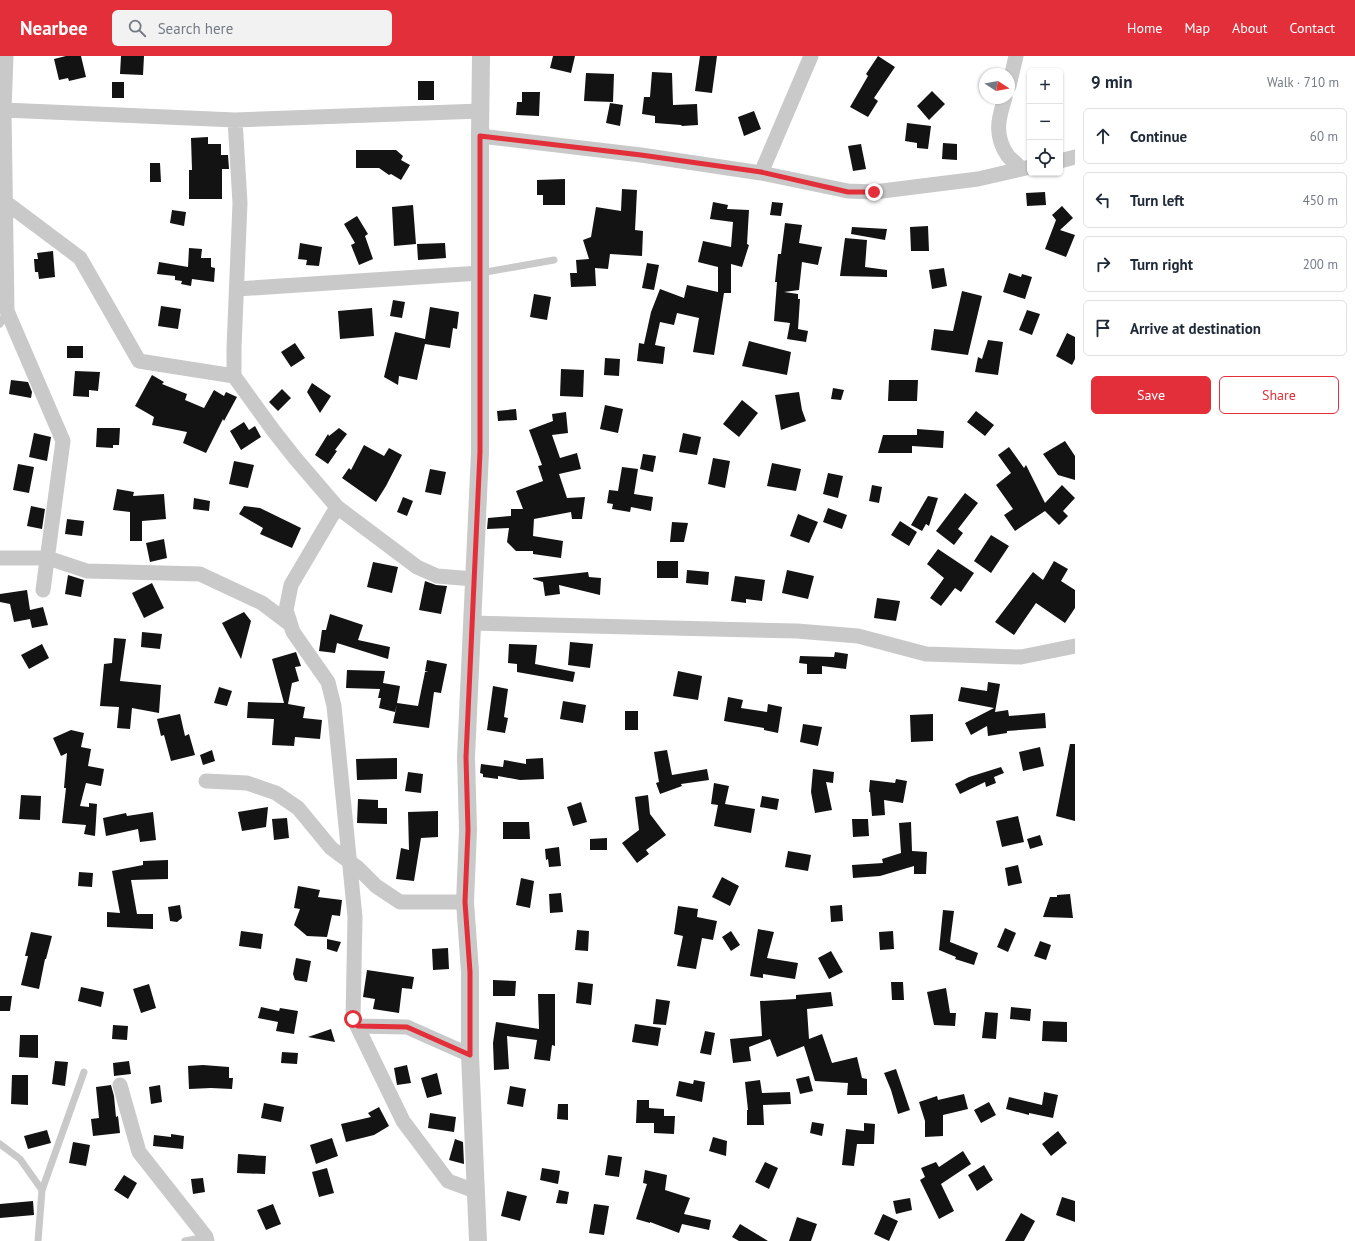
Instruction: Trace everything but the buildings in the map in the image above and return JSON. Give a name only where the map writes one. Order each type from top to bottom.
[{"type":"street","points":[[6,56],[4,110],[3,318],[63,441],[44,590]]},
{"type":"street","points":[[478,1241],[470,1055],[470,972],[465,902],[468,830],[466,757],[480,452],[481,56]]},
{"type":"street","points":[[761,172],[811,56]]},
{"type":"street","points":[[1013,68],[1016,56]]},
{"type":"street","points":[[1003,104],[1000,112],[998,130],[1003,148],[1010,158],[1025,168]]},
{"type":"street","points":[[4,110],[235,120],[481,111]]},
{"type":"street","points":[[235,120],[240,203],[234,376],[290,453],[337,507],[417,566],[437,576],[474,579]]},
{"type":"street","points":[[480,136],[641,155],[761,172],[848,192],[874,192],[978,178],[1025,168]]},
{"type":"street","points":[[1063,160],[1075,157]]},
{"type":"street","points":[[4,201],[80,258],[139,362],[234,376]]},
{"type":"street","points":[[238,289],[480,273]]},
{"type":"street","points":[[337,507],[291,585],[286,610],[293,632],[328,682],[334,706],[355,917],[353,1019],[358,1026],[403,1122],[448,1181],[476,1191]]},
{"type":"street","points":[[0,558],[48,558],[87,571],[200,574],[262,603],[291,625]]},
{"type":"street","points":[[472,623],[797,631],[858,636],[926,654],[1021,656],[1075,646]]},
{"type":"street","points":[[206,781],[247,783],[276,793],[298,808],[331,848],[358,868],[376,886],[400,902],[465,902]]},
{"type":"street","points":[[358,1026],[407,1027],[470,1055]]},
{"type":"street","points":[[120,1085],[139,1152],[207,1239]]},
{"type":"lane","points":[[480,273],[554,260]]},
{"type":"lane","points":[[38,1241],[42,1190],[84,1072]]},
{"type":"lane","points":[[0,1144],[20,1159],[42,1190]]},
{"type":"lane","points":[[185,1241],[207,1239]]},
{"type":"route","points":[[353,1019],[358,1026],[407,1027],[470,1055],[470,972],[465,902],[468,830],[466,757],[480,452],[480,136],[641,155],[761,172],[848,192],[874,192]]}]
